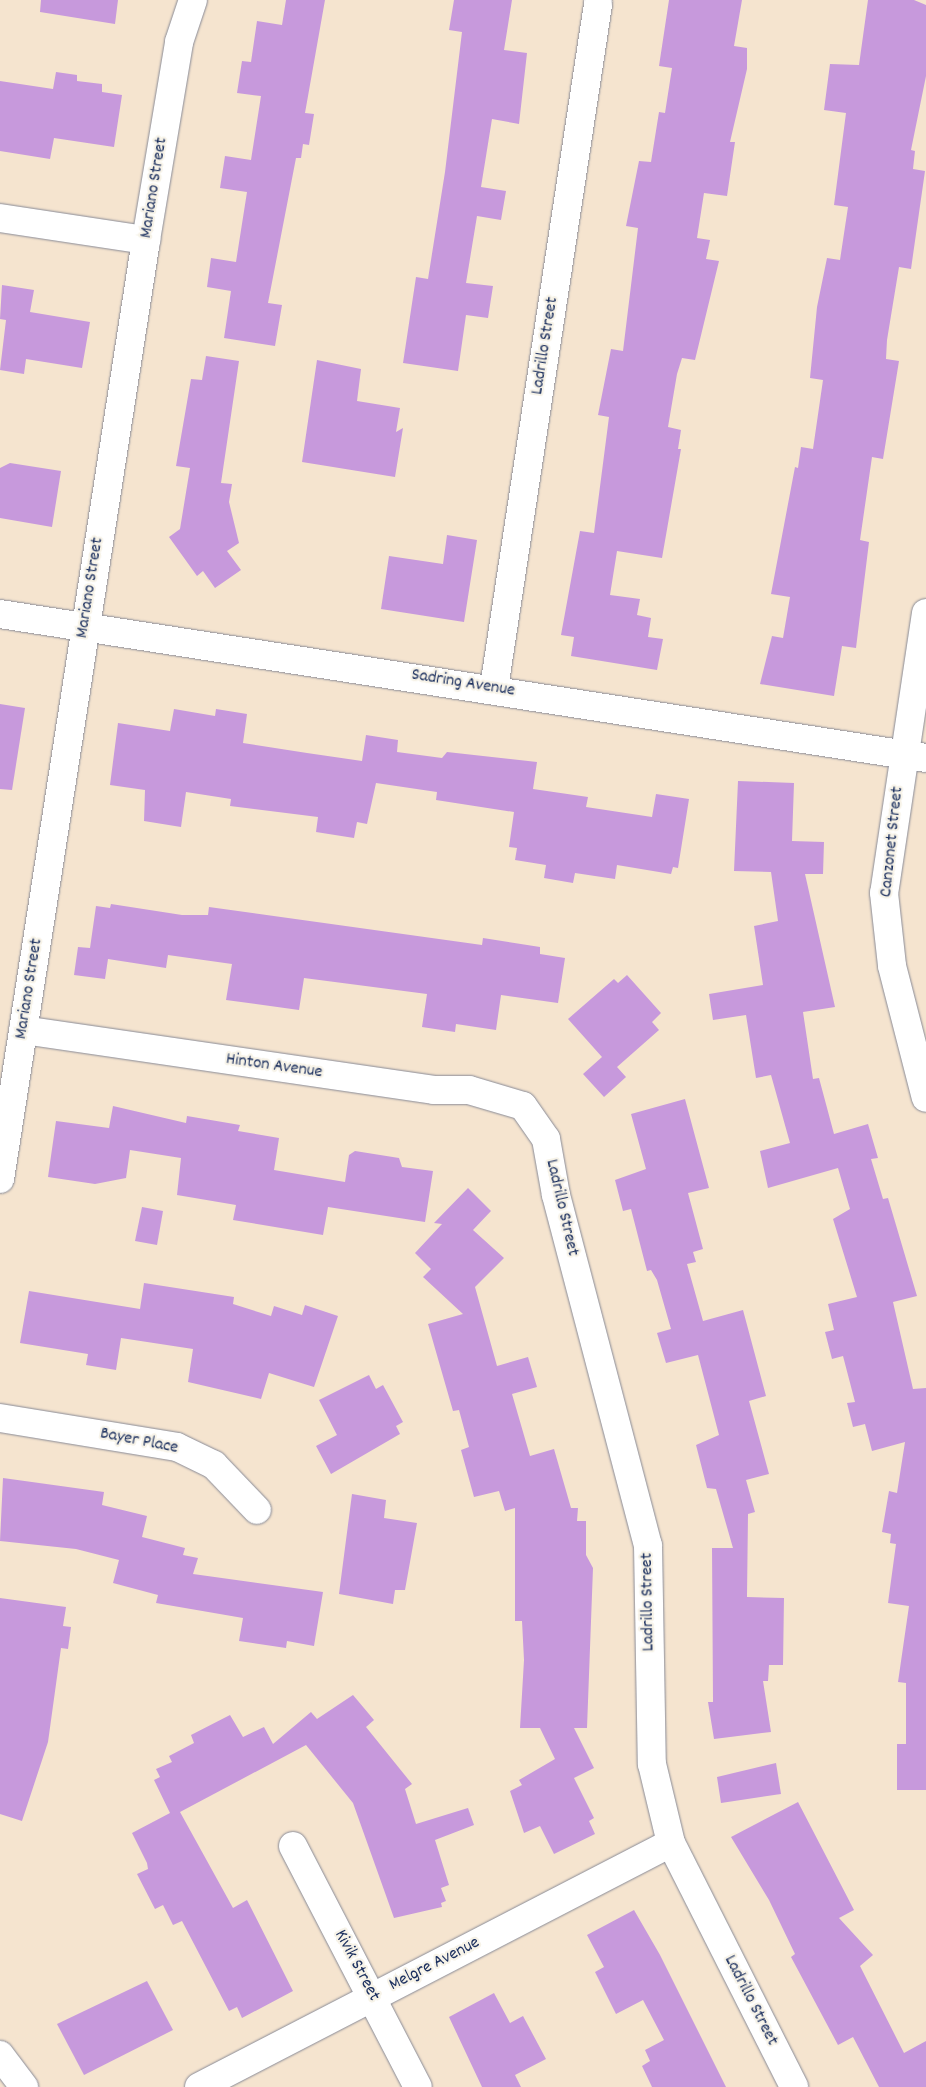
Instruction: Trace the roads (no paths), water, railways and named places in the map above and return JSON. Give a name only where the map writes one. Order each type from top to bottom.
[{"type":"street","name":"Mariano Street","points":[[0,1179],[146,240],[179,42],[192,0]]},
{"type":"street","name":"Ladrillo Street","points":[[494,688],[598,4]]},
{"type":"street","points":[[0,218],[146,240]]},
{"type":"street","name":"Canzonet Street","points":[[926,612],[915,756],[884,893],[892,966],[926,1098]]},
{"type":"street","name":"Sadring Avenue","points":[[0,614],[494,688],[915,756]]},
{"type":"street","name":"Hinton Avenue","points":[[23,1030],[434,1090],[469,1090],[523,1106]]},
{"type":"street","name":"Ladrillo Street","points":[[523,1106],[546,1139],[556,1194],[648,1545],[652,1764],[671,1843],[794,2087]]},
{"type":"street","name":"Bayer Place","points":[[0,1418],[177,1447],[214,1464],[257,1510]]},
{"type":"street","name":"Melgre Avenue","points":[[199,2087],[671,1843]]},
{"type":"street","name":"Kivik Street","points":[[293,1846],[418,2087]]},
{"type":"street","points":[[0,2055],[24,2087]]}]
